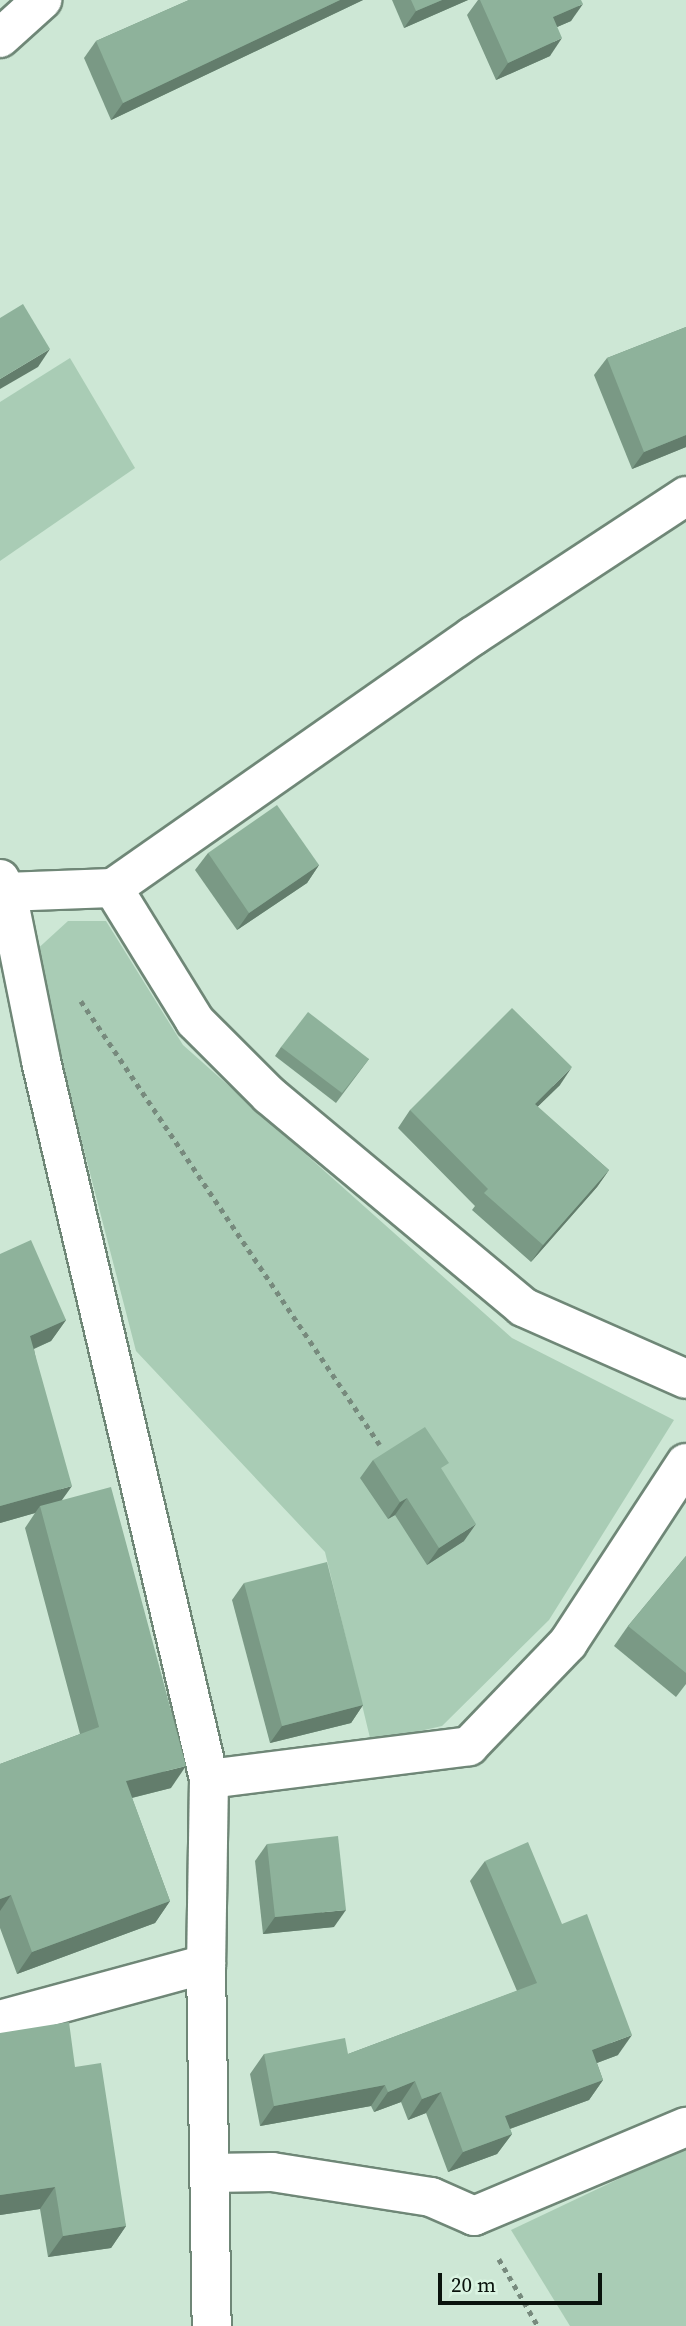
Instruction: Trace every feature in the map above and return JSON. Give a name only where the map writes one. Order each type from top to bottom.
[{"type":"street","points":[[0,38],[42,0]]},
{"type":"street","points":[[212,2326],[206,1964],[209,1779],[41,1061],[3,885],[113,888],[473,636],[686,496]]},
{"type":"street","points":[[113,888],[195,1021],[269,1095],[523,1307],[686,1379]]},
{"type":"street","points":[[209,1779],[469,1746],[568,1643],[686,1463]]},
{"type":"street","points":[[0,2021],[206,1964]]},
{"type":"street","points":[[210,2173],[272,2172],[432,2197],[474,2216],[686,2127]]},
{"type":"path","points":[[75,993],[380,1445]]},
{"type":"path","points":[[474,2216],[538,2326]]},
{"type":"green space","points":[[70,358],[135,468],[0,561],[0,402]]},
{"type":"green space","points":[[68,921],[106,921],[183,1045],[512,1338],[674,1420],[549,1620],[442,1726],[371,1742],[325,1552],[136,1351],[33,953]]},
{"type":"green space","points":[[686,2147],[686,2326],[570,2326],[511,2230]]},
{"type":"building","points":[[189,0],[340,0],[123,103],[96,41]]},
{"type":"building","points":[[411,0],[442,0],[416,11]]},
{"type":"building","points":[[480,0],[581,0],[583,4],[553,17],[562,38],[508,63]]},
{"type":"building","points":[[23,304],[50,349],[0,379],[0,318]]},
{"type":"building","points":[[686,327],[686,435],[644,452],[607,358]]},
{"type":"building","points":[[277,805],[319,865],[249,913],[208,853]]},
{"type":"building","points":[[512,1008],[572,1067],[535,1104],[609,1170],[543,1245],[484,1193],[488,1189],[410,1110]]},
{"type":"building","points":[[308,1012],[369,1059],[342,1093],[281,1047]]},
{"type":"building","points":[[31,1240],[66,1320],[30,1336],[72,1486],[0,1506],[0,1254]]},
{"type":"building","points":[[425,1427],[449,1463],[441,1468],[476,1524],[439,1548],[407,1498],[400,1502],[373,1460]]},
{"type":"building","points":[[111,1487],[186,1766],[126,1781],[170,1901],[32,1952],[11,1895],[0,1899],[0,1764],[99,1727],[40,1506]]},
{"type":"building","points":[[686,1556],[686,1673],[628,1626]]},
{"type":"building","points":[[327,1562],[363,1705],[282,1726],[244,1583]]},
{"type":"building","points":[[338,1836],[346,1910],[275,1917],[267,1844]]},
{"type":"building","points":[[528,1842],[562,1924],[587,1914],[632,2035],[592,2050],[603,2080],[505,2116],[512,2134],[463,2152],[441,2092],[422,2099],[415,2081],[388,2092],[385,2085],[274,2106],[264,2054],[345,2038],[348,2054],[537,1983],[485,1861]]},
{"type":"building","points":[[69,2022],[75,2067],[101,2063],[126,2226],[63,2236],[55,2187],[0,2195],[0,2033]]}]
